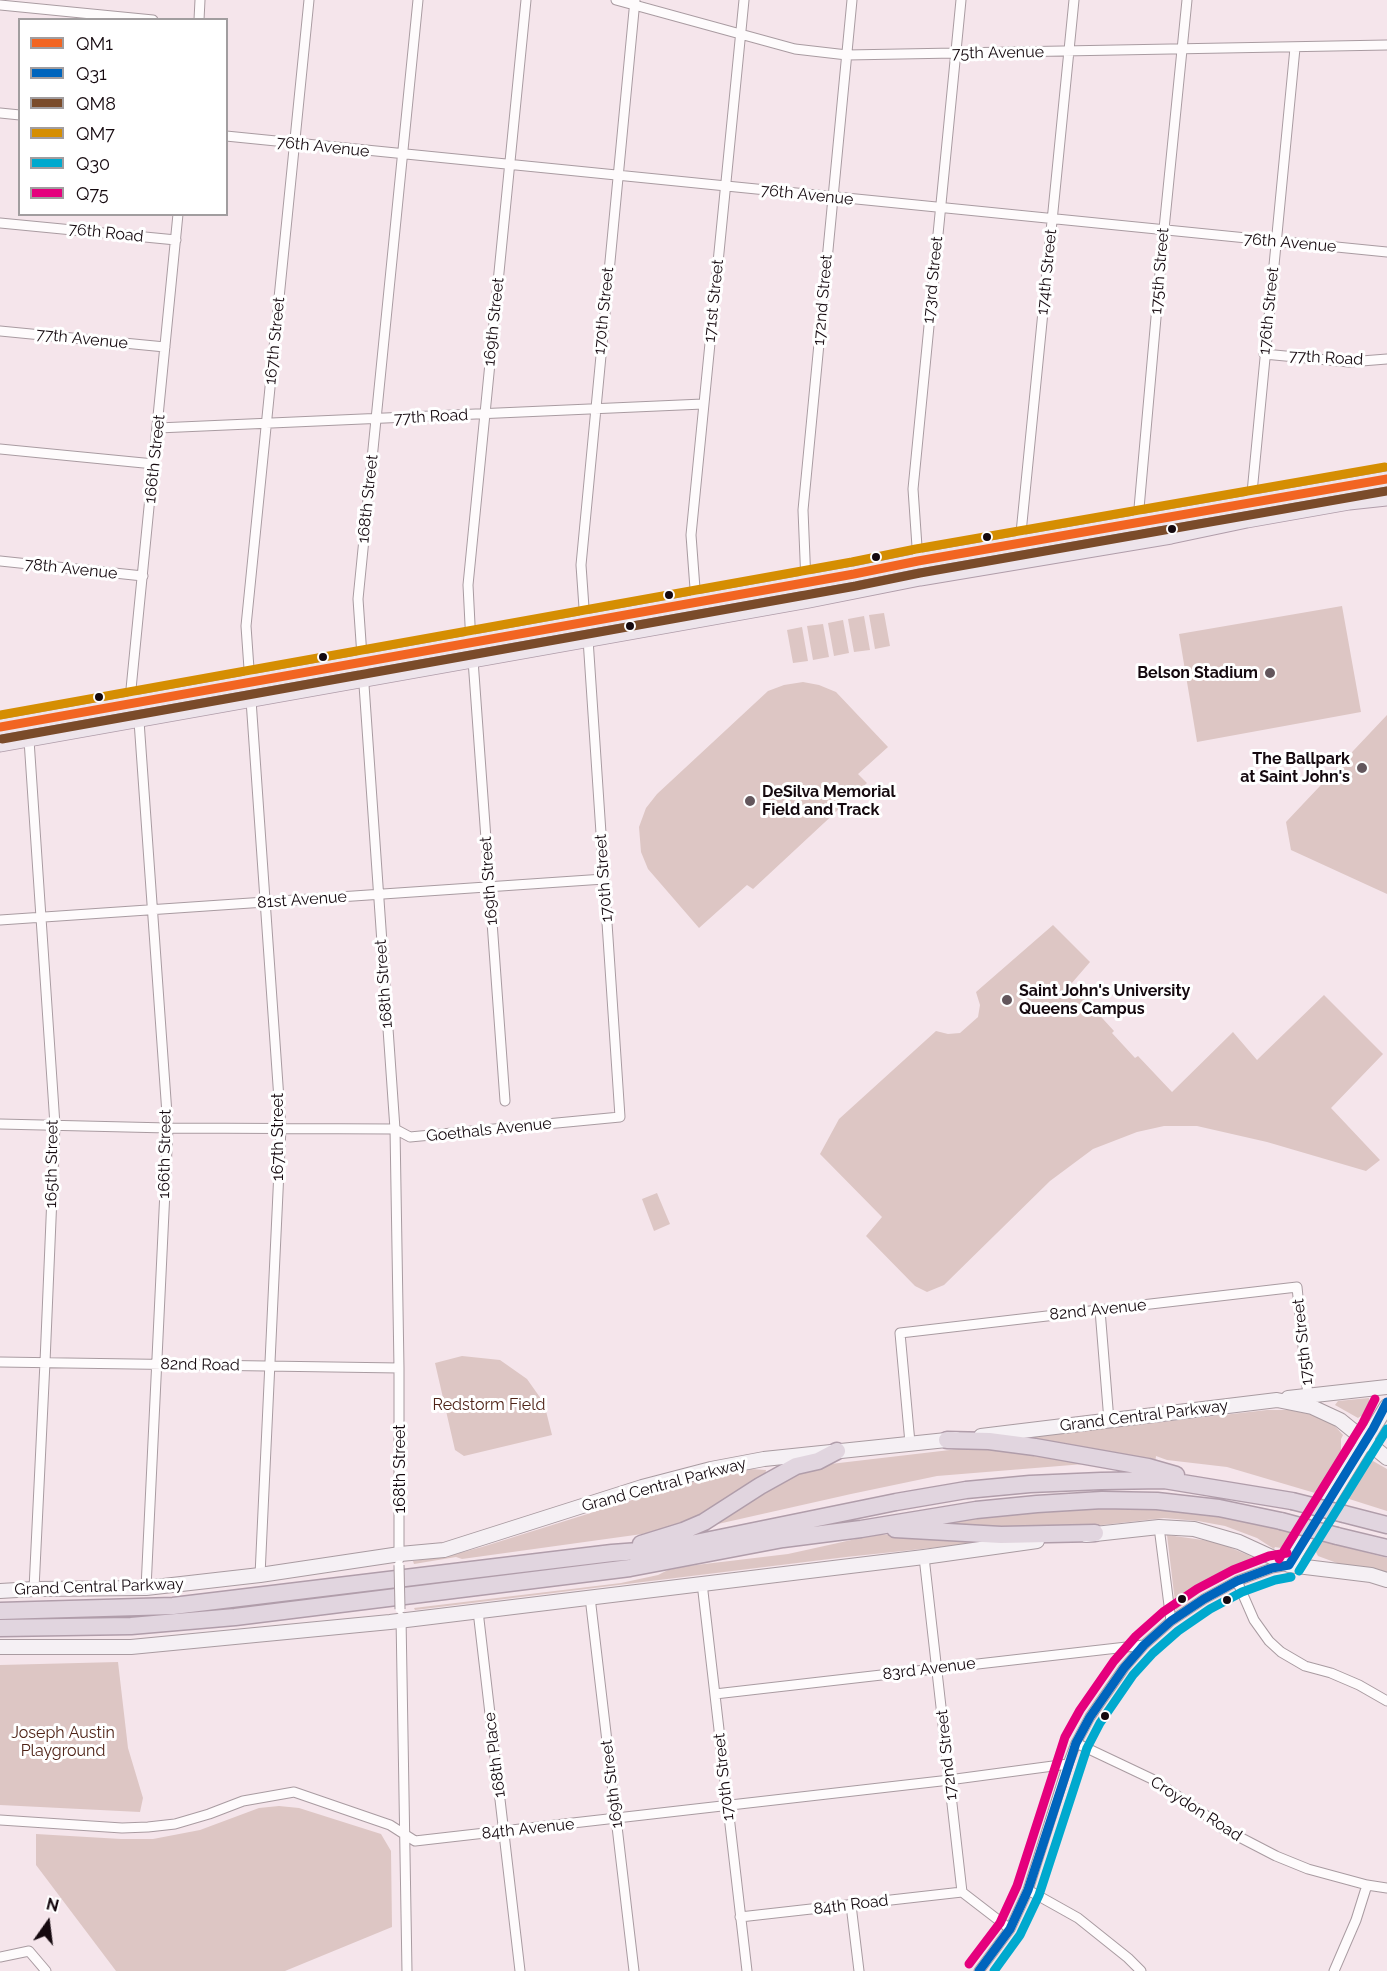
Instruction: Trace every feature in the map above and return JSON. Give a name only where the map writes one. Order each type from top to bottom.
[{"type":"highway","points":[[947,1440],[989,1441],[1148,1467],[1223,1489]]},
{"type":"highway","points":[[612,1553],[704,1522],[796,1466],[818,1461],[837,1451]]},
{"type":"highway","name":"Grand Central Parkway","points":[[0,1611],[173,1606],[612,1553],[666,1549],[966,1490],[1030,1484],[1164,1480],[1292,1501],[1387,1525]]},
{"type":"highway","points":[[0,1628],[131,1626],[201,1621],[630,1568],[783,1539],[976,1510],[1102,1500],[1157,1501],[1219,1508],[1387,1548]]},
{"type":"highway","points":[[861,1529],[904,1529],[1001,1535],[1095,1533]]},
{"type":"main road","points":[[0,727],[471,644],[918,561],[1387,479]]},
{"type":"main road","points":[[0,744],[139,721],[1337,504],[1387,498]]},
{"type":"main road","points":[[1277,1400],[1387,1387]]},
{"type":"main road","name":"Grand Central Parkway","points":[[0,1591],[146,1588],[399,1560],[444,1550],[642,1487],[711,1469],[764,1459],[947,1440],[1277,1400],[1312,1407],[1340,1420],[1387,1458]]},
{"type":"main road","points":[[1289,1565],[1387,1405]]},
{"type":"main road","points":[[0,1647],[131,1647],[400,1614],[478,1611],[924,1557],[1095,1533],[1159,1527],[1194,1529],[1228,1539],[1289,1565],[1371,1575],[1387,1580]]},
{"type":"street","points":[[198,18],[200,0]]},
{"type":"street","name":"167th Street","points":[[250,683],[246,627],[309,0]]},
{"type":"street","name":"168th Street","points":[[407,1971],[399,1560],[395,1129],[358,599],[418,0]]},
{"type":"street","name":"169th Street","points":[[471,644],[468,585],[526,0]]},
{"type":"street","name":"75th Avenue","points":[[616,0],[634,3],[795,49],[847,55],[1387,45]]},
{"type":"street","name":"171st Street","points":[[696,602],[691,535],[744,0]]},
{"type":"street","name":"172nd Street","points":[[809,600],[806,583],[803,510],[852,0]]},
{"type":"street","name":"173rd Street","points":[[918,561],[913,489],[961,0]]},
{"type":"street","name":"174th Street","points":[[1020,543],[1074,0]]},
{"type":"street","name":"175th Street","points":[[1136,542],[1187,0]]},
{"type":"street","name":"170th Street","points":[[585,622],[581,565],[634,3]]},
{"type":"street","points":[[0,5],[133,18]]},
{"type":"street","name":"176th Street","points":[[1251,503],[1296,48]]},
{"type":"street","points":[[0,114],[18,116]]},
{"type":"street","name":"76th Avenue","points":[[228,136],[1387,252]]},
{"type":"street","name":"166th Street","points":[[135,703],[131,689],[178,216]]},
{"type":"street","name":"76th Road","points":[[0,223],[176,240]]},
{"type":"street","name":"77th Avenue","points":[[0,331],[165,347]]},
{"type":"street","name":"77th Road","points":[[1264,354],[1349,362],[1387,359]]},
{"type":"street","name":"77th Road","points":[[158,428],[703,404]]},
{"type":"street","points":[[0,449],[154,464]]},
{"type":"street","name":"78th Avenue","points":[[0,561],[143,576]]},
{"type":"street","name":"170th Street","points":[[588,639],[620,1117]]},
{"type":"street","name":"169th Street","points":[[473,660],[505,1101]]},
{"type":"street","name":"167th Street","points":[[251,700],[280,1128],[260,1575]]},
{"type":"street","name":"166th Street","points":[[139,721],[168,1128],[146,1588]]},
{"type":"street","name":"165th Street","points":[[28,740],[55,1125],[34,1589]]},
{"type":"street","name":"81st Avenue","points":[[0,920],[604,879]]},
{"type":"street","name":"Goethals Avenue","points":[[0,1124],[168,1128],[395,1129],[410,1137],[620,1117]]},
{"type":"street","name":"175th Street","points":[[1297,1287],[1308,1396]]},
{"type":"street","name":"82nd Avenue","points":[[910,1443],[900,1333],[1297,1287]]},
{"type":"street","points":[[1100,1310],[1109,1421]]},
{"type":"street","name":"82nd Road","points":[[0,1362],[399,1368]]},
{"type":"street","points":[[1159,1527],[1171,1622]]},
{"type":"street","name":"172nd Street","points":[[924,1557],[962,1892]]},
{"type":"street","points":[[979,1971],[1010,1929],[1028,1890],[1076,1743],[1106,1693],[1144,1645],[1171,1622],[1204,1599],[1237,1581],[1272,1568],[1289,1565]]},
{"type":"street","points":[[1237,1581],[1254,1620],[1281,1652],[1305,1666],[1331,1673],[1359,1685],[1387,1701]]},
{"type":"street","name":"170th Street","points":[[702,1583],[747,1971]]},
{"type":"street","name":"169th Street","points":[[590,1597],[634,1971]]},
{"type":"street","name":"168th Place","points":[[478,1611],[520,1971]]},
{"type":"street","name":"83rd Avenue","points":[[715,1694],[1144,1645]]},
{"type":"street","name":"Croydon Road","points":[[1076,1743],[1152,1779],[1222,1828],[1256,1846],[1308,1869],[1387,1888]]},
{"type":"street","name":"84th Avenue","points":[[0,1820],[122,1828],[148,1827],[175,1824],[243,1801],[294,1792],[390,1824],[415,1841],[951,1780],[1068,1764]]},
{"type":"street","points":[[1334,1971],[1356,1920],[1367,1885]]},
{"type":"street","points":[[1028,1890],[1078,1918],[1141,1971]]},
{"type":"street","points":[[962,1892],[1010,1929]]},
{"type":"street","name":"84th Road","points":[[740,1917],[962,1892]]},
{"type":"street","points":[[852,1905],[859,1971]]},
{"type":"street","points":[[0,1957],[29,1951],[46,1971]]},
{"type":"green space","name":"Belson Stadium","points":[[1342,606],[1361,712],[1197,742],[1179,634]]},
{"type":"green space","points":[[884,613],[890,646],[875,649],[869,615]]},
{"type":"green space","points":[[864,616],[870,650],[854,652],[848,619]]},
{"type":"green space","points":[[843,620],[849,653],[834,656],[828,623]]},
{"type":"green space","points":[[823,624],[829,657],[813,660],[807,626]]},
{"type":"green space","points":[[802,627],[808,661],[793,663],[787,630]]},
{"type":"green space","name":"DeSilva Memorial Field and Track","points":[[803,682],[836,692],[888,747],[858,774],[867,783],[753,889],[747,885],[699,928],[648,869],[641,852],[639,827],[646,808],[657,794],[768,691],[784,685]]},
{"type":"green space","name":"The Ballpark at Saint John's","points":[[1387,715],[1387,894],[1291,850],[1286,822]]},
{"type":"green space","points":[[1053,925],[1090,962],[1071,984],[1135,1058],[1138,1056],[1172,1092],[1233,1032],[1257,1060],[1324,995],[1383,1054],[1331,1108],[1380,1160],[1366,1171],[1267,1142],[1197,1126],[1164,1126],[1137,1132],[1093,1149],[1050,1181],[944,1285],[927,1292],[915,1286],[866,1236],[882,1217],[820,1154],[839,1119],[936,1031],[948,1034],[960,1033],[978,1017],[980,1005],[976,992]]},
{"type":"green space","points":[[657,1193],[670,1224],[654,1231],[642,1199]]},
{"type":"green space","name":"Redstorm Field","points":[[462,1356],[500,1360],[527,1379],[544,1403],[552,1435],[464,1456],[455,1450],[435,1363]]},
{"type":"green space","points":[[1369,1398],[1369,1402],[1372,1403],[1363,1418],[1361,1416],[1358,1418],[1335,1405],[1338,1401]]},
{"type":"green space","points":[[1267,1410],[1290,1410],[1313,1415],[1333,1424],[1343,1435],[1341,1456],[1319,1491],[1315,1493],[1227,1467],[1167,1460],[1156,1456],[1155,1464],[1013,1439]]},
{"type":"green space","points":[[984,1446],[1082,1460],[1084,1464],[937,1476],[700,1528],[775,1482],[822,1465]]},
{"type":"green space","points":[[1373,1461],[1387,1469],[1387,1511],[1346,1498],[1367,1462]]},
{"type":"green space","points":[[751,1469],[766,1470],[765,1478],[713,1513],[671,1530],[462,1559],[456,1557],[414,1564],[413,1561],[448,1556],[482,1547],[696,1480]]},
{"type":"green space","points":[[1107,1506],[1203,1509],[1293,1529],[1285,1546],[1274,1549],[1257,1538],[1225,1526],[1164,1518],[1067,1529],[945,1526],[945,1522],[991,1513]]},
{"type":"green space","points":[[908,1534],[1016,1539],[846,1557],[415,1610],[414,1608],[621,1583],[688,1566],[788,1554],[874,1535]]},
{"type":"green space","points":[[1167,1535],[1217,1542],[1259,1561],[1209,1586],[1176,1610]]},
{"type":"green space","points":[[1319,1540],[1387,1558],[1387,1574],[1338,1566],[1337,1563],[1318,1556],[1315,1550]]},
{"type":"green space","name":"Joseph Austin Playground","points":[[118,1662],[128,1748],[143,1798],[140,1812],[0,1805],[0,1665]]},
{"type":"green space","points":[[279,1806],[299,1808],[381,1834],[391,1851],[392,1927],[285,1971],[116,1971],[36,1865],[36,1834],[153,1839],[200,1830],[259,1808]]},
{"type":"transit line","name":"QM7","points":[[0,715],[916,549],[1385,467]]},
{"type":"transit line","name":"QM1","points":[[0,727],[918,561],[1387,479]]},
{"type":"transit line","name":"QM8","points":[[2,739],[1387,491]]},
{"type":"transit line","name":"Q75","points":[[1279,1559],[1363,1423],[1375,1399]]},
{"type":"transit line","name":"Q31","points":[[1289,1565],[1373,1429],[1387,1402]]},
{"type":"transit line","name":"Q30","points":[[1299,1571],[1387,1429]]},
{"type":"transit line","name":"Q75","points":[[969,1964],[1000,1923],[1017,1886],[1065,1737],[1080,1710],[1114,1661],[1136,1636],[1163,1612],[1197,1589],[1233,1570],[1269,1556],[1287,1553]]},
{"type":"transit line","name":"Q31","points":[[979,1971],[1010,1929],[1028,1890],[1076,1743],[1090,1717],[1124,1668],[1144,1645],[1171,1621],[1204,1599],[1237,1581],[1272,1568],[1289,1565]]},
{"type":"transit line","name":"Q30","points":[[994,1971],[1020,1935],[1039,1895],[1087,1748],[1100,1723],[1133,1675],[1178,1631],[1210,1609],[1242,1592],[1275,1580],[1291,1577]]},
{"type":"place","name":"Belson Stadium","points":[[1270,673]]},
{"type":"place","name":"The Ballpark at Saint John's","points":[[1362,768]]},
{"type":"place","name":"DeSilva Memorial Field and Track","points":[[750,801]]},
{"type":"place","name":"Saint John's University Queens Campus","points":[[1007,1000]]}]
